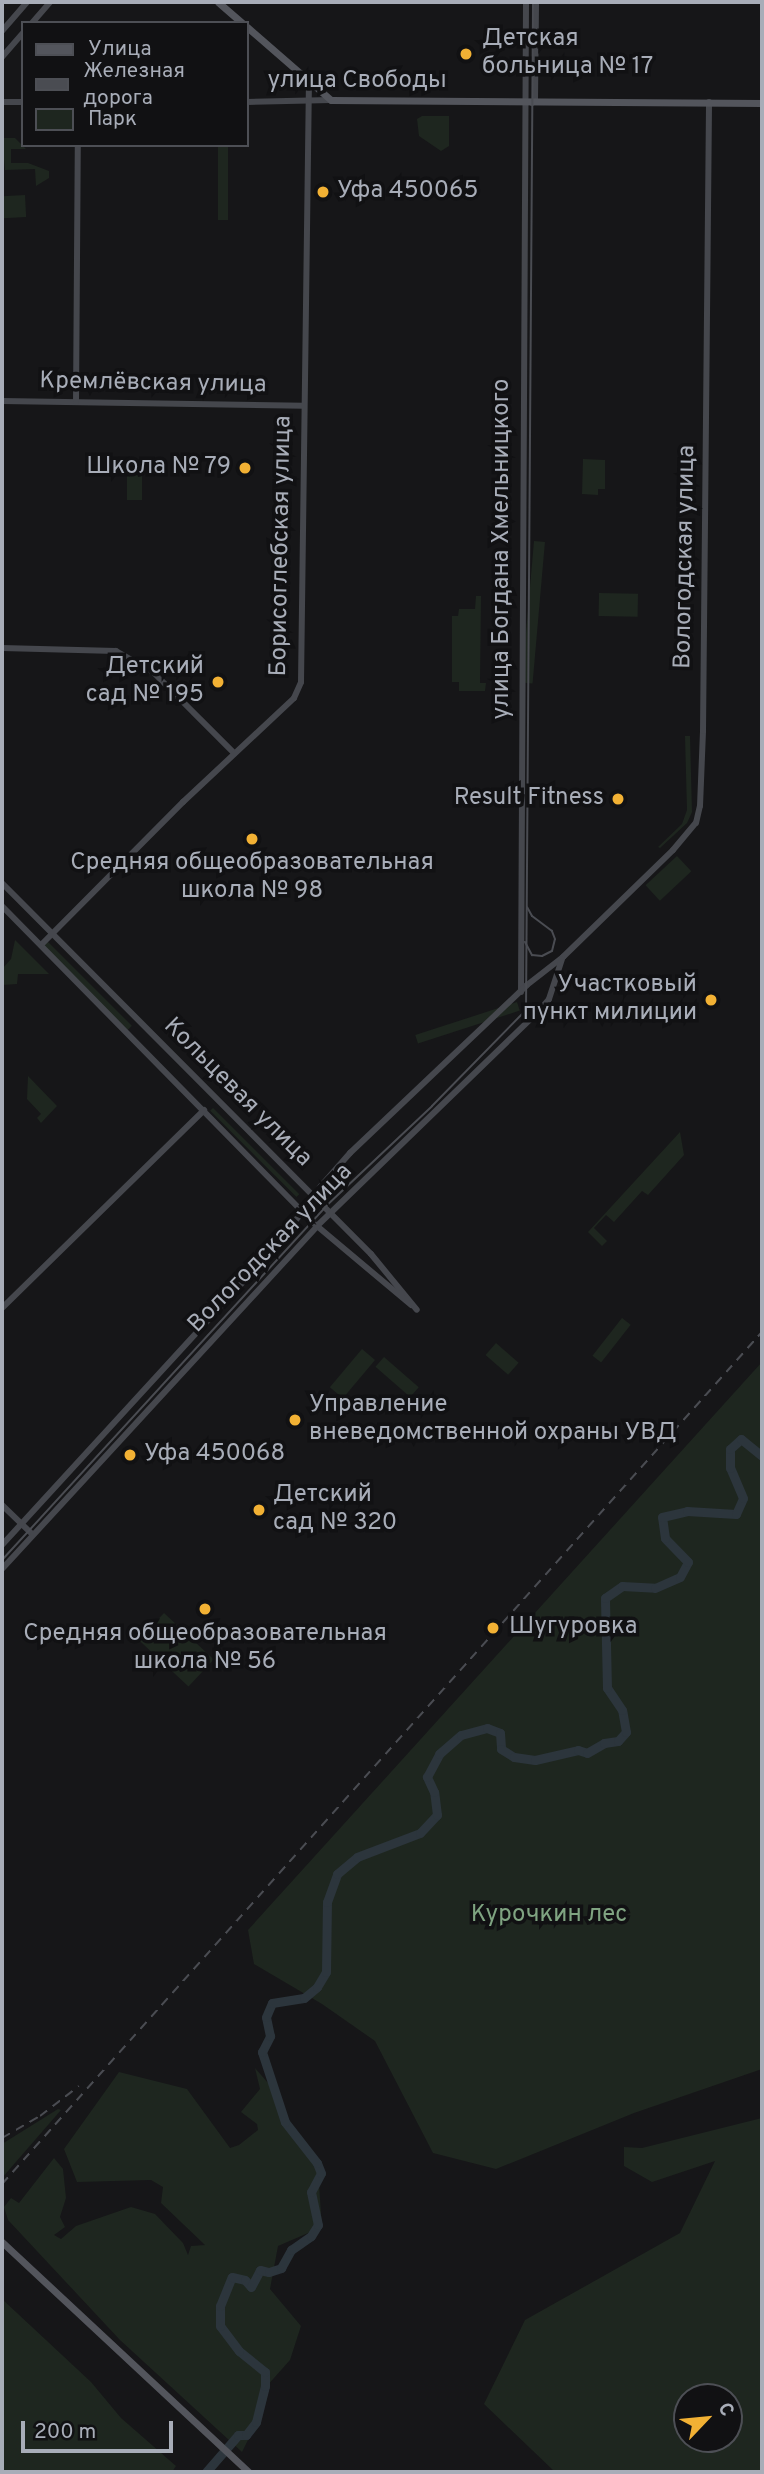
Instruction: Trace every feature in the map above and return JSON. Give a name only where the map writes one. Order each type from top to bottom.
[{"type":"main road","points":[[2,31],[27,2]]},
{"type":"main road","points":[[34,21],[50,2]]},
{"type":"main road","points":[[218,2],[240,21]]},
{"type":"main road","name":"улица Богдана Хмельницкого","points":[[521,992],[526,2]]},
{"type":"main road","points":[[535,101],[536,2]]},
{"type":"main road","points":[[248,28],[331,100]]},
{"type":"main road","points":[[2,58],[21,35]]},
{"type":"main road","name":"Борисоглебская улица","points":[[41,945],[234,753],[294,698],[300,682],[309,82]]},
{"type":"main road","name":"улица Свободы","points":[[248,102],[331,100],[525,104],[535,101],[762,103]]},
{"type":"main road","points":[[2,102],[21,102]]},
{"type":"main road","name":"Вологодская улица","points":[[2,1545],[279,1243],[350,1153],[521,992],[563,957],[689,834],[700,806],[708,414],[709,102]]},
{"type":"main road","points":[[76,402],[78,147]]},
{"type":"main road","name":"Кремлёвская улица","points":[[2,401],[304,406]]},
{"type":"main road","points":[[2,648],[116,651],[153,672],[234,753]]},
{"type":"main road","name":"Кольцевая улица","points":[[2,883],[315,1196],[399,1284],[417,1310],[317,1226],[2,906]]},
{"type":"main road","name":"Вологодская улица","points":[[2,1569],[317,1226],[549,999],[563,957]]},
{"type":"main road","points":[[2,1308],[204,1110]]},
{"type":"main road","points":[[2,1505],[32,1534]]},
{"type":"main road","points":[[2,2242],[249,2472]]},
{"type":"green space","points":[[422,116],[449,116],[449,146],[441,151],[419,136],[417,119]]},
{"type":"green space","points":[[2,138],[15,138],[21,147],[26,149],[11,149],[11,163],[28,163],[49,171],[49,178],[36,186],[35,169],[5,170]]},
{"type":"green space","points":[[218,147],[228,147],[228,220],[218,220]]},
{"type":"green space","points":[[25,195],[26,217],[3,218],[2,196]]},
{"type":"green space","points":[[583,459],[605,460],[605,489],[598,489],[598,495],[582,494]]},
{"type":"green space","points":[[127,465],[142,465],[142,500],[127,500]]},
{"type":"green space","points":[[534,541],[545,542],[533,683],[522,682]]},
{"type":"green space","points":[[599,593],[638,594],[638,617],[599,616]]},
{"type":"green space","points":[[476,596],[481,596],[480,683],[486,683],[485,691],[459,691],[459,682],[452,682],[452,616],[458,616],[459,609],[475,609]]},
{"type":"green space","points":[[685,736],[690,736],[692,812],[687,823],[660,848],[658,847],[682,824],[687,810]]},
{"type":"green space","points":[[677,856],[691,871],[660,901],[646,885]]},
{"type":"green space","points":[[15,940],[49,974],[18,974],[17,984],[2,985],[2,969],[11,959]]},
{"type":"green space","points":[[47,941],[132,1026],[128,1030],[43,945]]},
{"type":"green space","points":[[517,1002],[520,1011],[418,1044],[415,1035]]},
{"type":"green space","points":[[28,1076],[57,1106],[41,1123],[37,1118],[41,1114],[27,1099]]},
{"type":"green space","points":[[213,1108],[299,1194],[296,1197],[210,1111]]},
{"type":"green space","points":[[266,1110],[309,1156],[305,1161],[301,1161],[265,1125],[261,1115]]},
{"type":"green space","points":[[680,1132],[684,1155],[648,1195],[642,1191],[614,1222],[606,1215],[594,1228],[607,1241],[602,1246],[588,1232]]},
{"type":"green space","points":[[622,1318],[631,1325],[601,1363],[592,1356]]},
{"type":"green space","points":[[496,1343],[519,1363],[508,1375],[486,1355]]},
{"type":"green space","points":[[362,1349],[375,1360],[343,1398],[330,1387]]},
{"type":"green space","points":[[384,1357],[419,1387],[410,1397],[375,1367]]},
{"type":"green space","name":"Курочкин лес","points":[[762,1362],[762,2069],[634,2113],[496,2169],[433,2153],[375,2041],[322,2004],[254,1964],[248,1930]]},
{"type":"green space","points":[[164,1613],[214,1659],[188,1686],[139,1640]]},
{"type":"green space","points":[[255,2068],[275,2091],[287,2130],[301,2135],[318,2170],[322,2227],[278,2246],[270,2289],[301,2326],[290,2360],[266,2387],[263,2410],[242,2452],[120,2340],[8,2220],[4,2207],[11,2198],[19,2203],[54,2158],[63,2169],[66,2198],[60,2217],[65,2227],[54,2235],[61,2239],[76,2226],[131,2207],[155,2214],[183,2243],[188,2255],[191,2246],[205,2245],[161,2203],[163,2187],[151,2180],[77,2182],[64,2149],[119,2072],[187,2089],[230,2148],[239,2145],[258,2130],[257,2124],[241,2112],[260,2089]]},
{"type":"green space","points":[[58,2109],[61,2110],[2,2178],[2,2144]]},
{"type":"green space","points":[[762,2118],[762,2472],[555,2472],[484,2404],[525,2320],[680,2233],[715,2161],[652,2182],[624,2166],[624,2147],[642,2148]]},
{"type":"green space","points":[[2,2299],[91,2382],[121,2418],[176,2466],[172,2472],[2,2472]]},
{"type":"waterway","name":"Шугуровка","points":[[206,2472],[238,2435],[246,2435],[256,2422],[265,2386],[265,2372],[239,2351],[220,2326],[220,2306],[232,2277],[245,2280],[251,2287],[260,2270],[269,2272],[281,2268],[291,2250],[311,2236],[318,2225],[311,2192],[321,2173],[317,2163],[285,2122],[262,2052],[270,2036],[266,2017],[272,2003],[304,1998],[317,1987],[326,1972],[327,1902],[337,1874],[357,1857],[420,1833],[437,1815],[434,1792],[427,1777],[439,1754],[461,1735],[487,1728],[500,1733],[501,1749],[514,1757],[535,1760],[578,1750],[587,1753],[604,1743],[618,1741],[626,1732],[622,1710],[607,1688],[605,1598],[622,1586],[655,1588],[680,1577],[688,1562],[665,1538],[662,1517],[687,1511],[736,1514],[743,1498],[730,1468],[730,1449],[741,1439],[762,1456]]},
{"type":"tram line","points":[[2,1560],[325,1207],[432,1106],[526,1010],[533,2]]},
{"type":"tram line","points":[[525,942],[532,955],[542,956],[552,951],[555,939],[552,931],[532,916],[527,907]]},
{"type":"railway","points":[[2,2184],[762,1332]]},
{"type":"railway","points":[[2,2138],[40,2116],[79,2086]]},
{"type":"place","name":"Детская больница № 17","points":[[466,54]]},
{"type":"place","name":"Уфа 450065","points":[[323,192]]},
{"type":"place","name":"Школа № 79","points":[[245,468]]},
{"type":"place","name":"Детский сад № 195","points":[[218,682]]},
{"type":"place","name":"Result Fitness","points":[[618,799]]},
{"type":"place","name":"Средняя общеобразовательная школа № 98","points":[[252,839]]},
{"type":"place","name":"Участковый пункт милиции","points":[[711,1000]]},
{"type":"place","name":"Управление вневедомственной охраны УВД","points":[[295,1420]]},
{"type":"place","name":"Уфа 450068","points":[[130,1455]]},
{"type":"place","name":"Детский сад № 320","points":[[259,1510]]},
{"type":"place","name":"Средняя общеобразовательная школа № 56","points":[[205,1609]]},
{"type":"place","name":"Шугуровка","points":[[493,1628]]}]
